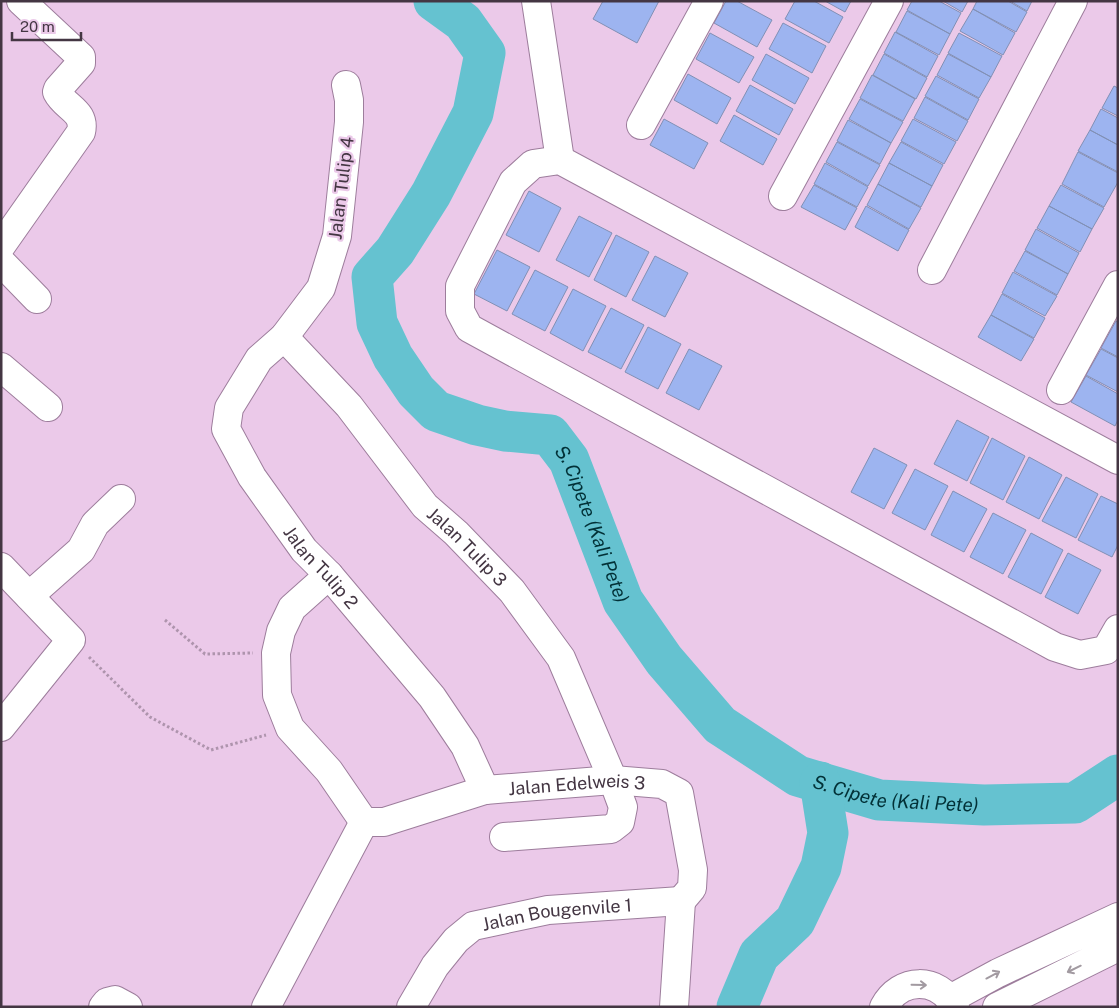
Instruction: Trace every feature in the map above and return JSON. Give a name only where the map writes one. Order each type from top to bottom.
[{"type":"street","points":[[1,246],[81,132],[83,125],[82,119],[58,92],[58,88],[81,63],[81,56],[21,1]]},
{"type":"street","points":[[536,1],[560,160]]},
{"type":"street","points":[[641,125],[709,1]]},
{"type":"street","points":[[783,196],[889,1]]},
{"type":"street","points":[[932,270],[1073,1]]},
{"type":"street","name":"Jalan Tulip 4","points":[[284,337],[321,288],[337,236],[350,122],[346,84]]},
{"type":"street","points":[[1118,460],[560,160],[533,164],[513,182],[460,286],[460,311],[469,328],[1055,647],[1080,655],[1106,650],[1118,629]]},
{"type":"street","points":[[1,262],[37,298]]},
{"type":"street","points":[[1061,390],[1118,285]]},
{"type":"street","name":"Jalan Tulip 2","points":[[284,337],[259,359],[229,408],[226,429],[252,477],[304,550],[329,575],[432,697],[465,746],[485,790]]},
{"type":"street","name":"Jalan Tulip 3","points":[[284,337],[349,406],[425,506],[456,533],[512,591],[561,658],[623,807],[620,822],[611,829],[504,837]]},
{"type":"street","points":[[1,367],[48,408]]},
{"type":"street","points":[[29,596],[81,550],[95,524],[121,499]]},
{"type":"street","points":[[1,567],[71,640],[1,727]]},
{"type":"street","points":[[266,1007],[364,822],[329,771],[290,728],[277,695],[276,653],[280,631],[292,608],[329,575]]},
{"type":"street","name":"Jalan Edelweis 3","points":[[364,822],[384,822],[485,790],[613,780],[662,784],[679,793],[693,870],[692,888],[681,901]]},
{"type":"street","points":[[674,1007],[681,901]]},
{"type":"street","name":"Jalan Bougenvile 1","points":[[411,1007],[435,966],[456,940],[473,926],[548,910],[681,901]]},
{"type":"street","points":[[884,1007],[890,996],[899,990],[910,985],[921,984],[932,986],[942,991],[952,1003],[998,973],[1118,917]]},
{"type":"street","points":[[997,1007],[1118,947]]},
{"type":"street","points":[[103,1007],[106,1002],[115,1000],[128,1007]]},
{"type":"path","points":[[165,620],[205,654],[276,653]]},
{"type":"path","points":[[71,640],[150,717],[211,750],[290,728]]},
{"type":"building","points":[[603,1],[659,1],[637,43],[593,19]]},
{"type":"building","points":[[726,1],[737,1],[772,20],[757,47],[714,23]]},
{"type":"building","points":[[795,1],[814,1],[843,17],[829,43],[785,19]]},
{"type":"building","points":[[825,1],[851,1],[845,12]]},
{"type":"building","points":[[912,1],[939,1],[961,13],[950,34],[907,10]]},
{"type":"building","points":[[943,1],[968,1],[962,12]]},
{"type":"building","points":[[977,1],[1008,1],[1027,12],[1016,32],[973,9]]},
{"type":"building","points":[[1010,1],[1032,1],[1027,11]]},
{"type":"building","points":[[973,9],[1015,33],[1003,55],[960,31]]},
{"type":"building","points":[[907,11],[950,34],[939,55],[896,32]]},
{"type":"building","points":[[783,23],[826,46],[812,73],[769,49]]},
{"type":"building","points":[[895,32],[938,56],[927,77],[884,53]]},
{"type":"building","points":[[710,33],[754,57],[739,83],[696,59]]},
{"type":"building","points":[[959,33],[1002,56],[991,77],[948,53]]},
{"type":"building","points":[[766,54],[809,78],[795,104],[752,80]]},
{"type":"building","points":[[884,54],[927,78],[916,99],[873,75]]},
{"type":"building","points":[[948,54],[991,77],[979,98],[937,75]]},
{"type":"building","points":[[688,74],[731,98],[717,124],[674,100]]},
{"type":"building","points":[[872,75],[915,99],[903,121],[860,98]]},
{"type":"building","points":[[936,76],[979,99],[968,120],[925,96]]},
{"type":"building","points":[[750,85],[793,109],[779,135],[736,111]]},
{"type":"building","points":[[1114,86],[1118,88],[1118,116],[1102,108]]},
{"type":"building","points":[[925,97],[968,121],[957,141],[914,118]]},
{"type":"building","points":[[860,99],[903,122],[891,143],[849,119]]},
{"type":"building","points":[[1101,109],[1118,118],[1118,145],[1090,130]]},
{"type":"building","points":[[734,115],[777,139],[763,165],[720,141]]},
{"type":"building","points":[[664,119],[708,143],[694,169],[650,145]]},
{"type":"building","points":[[913,119],[956,142],[944,164],[901,141]]},
{"type":"building","points":[[848,120],[891,143],[880,164],[837,141]]},
{"type":"building","points":[[1090,130],[1118,145],[1118,172],[1078,151]]},
{"type":"building","points":[[837,142],[880,165],[868,186],[826,162]]},
{"type":"building","points":[[901,142],[943,165],[932,186],[889,163]]},
{"type":"building","points":[[1078,152],[1118,173],[1118,182],[1104,207],[1062,184]]},
{"type":"building","points":[[825,163],[868,187],[857,207],[814,184]]},
{"type":"building","points":[[889,163],[932,186],[921,207],[878,184]]},
{"type":"building","points":[[878,184],[921,208],[909,229],[867,205]]},
{"type":"building","points":[[814,185],[857,208],[845,230],[801,207]]},
{"type":"building","points":[[1061,185],[1104,208],[1092,229],[1049,206]]},
{"type":"building","points":[[529,191],[561,208],[539,252],[506,235]]},
{"type":"building","points":[[866,206],[909,230],[898,251],[855,227]]},
{"type":"building","points":[[1049,206],[1092,229],[1080,252],[1037,228]]},
{"type":"building","points":[[579,216],[612,233],[589,277],[556,260]]},
{"type":"building","points":[[1036,229],[1079,253],[1068,274],[1025,250]]},
{"type":"building","points":[[616,235],[649,252],[626,297],[594,280]]},
{"type":"building","points":[[497,250],[530,267],[507,311],[474,294]]},
{"type":"building","points":[[1025,251],[1068,274],[1057,295],[1014,271]]},
{"type":"building","points":[[655,256],[688,273],[665,317],[632,300]]},
{"type":"building","points":[[535,270],[568,287],[545,331],[512,314]]},
{"type":"building","points":[[1013,272],[1057,296],[1045,316],[1002,293]]},
{"type":"building","points":[[573,289],[606,306],[583,351],[550,333]]},
{"type":"building","points":[[1002,294],[1045,318],[1034,338],[991,315]]},
{"type":"building","points":[[611,308],[644,325],[621,369],[588,352]]},
{"type":"building","points":[[991,315],[1034,339],[1021,361],[978,337]]},
{"type":"building","points":[[1116,321],[1118,322],[1118,357],[1101,348]]},
{"type":"building","points":[[648,327],[681,344],[658,389],[625,372]]},
{"type":"building","points":[[689,349],[722,366],[699,410],[666,393]]},
{"type":"building","points":[[1101,349],[1118,358],[1118,392],[1086,375]]},
{"type":"building","points":[[1086,376],[1118,394],[1118,420],[1115,426],[1071,402]]},
{"type":"building","points":[[957,420],[989,437],[967,481],[934,464]]},
{"type":"building","points":[[992,438],[1025,456],[1003,500],[970,483]]},
{"type":"building","points":[[874,448],[907,465],[884,509],[851,492]]},
{"type":"building","points":[[1029,457],[1062,475],[1039,519],[1006,502]]},
{"type":"building","points":[[915,469],[948,486],[925,530],[892,513]]},
{"type":"building","points":[[1066,477],[1098,494],[1076,538],[1042,521]]},
{"type":"building","points":[[953,491],[987,509],[964,552],[931,535]]},
{"type":"building","points":[[1101,496],[1118,504],[1118,545],[1112,557],[1078,540]]},
{"type":"building","points":[[993,513],[1026,530],[1003,574],[970,557]]},
{"type":"building","points":[[1031,533],[1063,550],[1041,594],[1008,577]]},
{"type":"building","points":[[1068,553],[1101,570],[1078,614],[1045,597]]},
{"type":"waterway","name":"S. Cipete (Kali Pete)","points":[[434,1],[463,22],[485,53],[473,113],[431,194],[395,251],[372,277],[377,323],[393,357],[416,391],[436,411],[477,425],[505,431],[550,435],[569,460],[623,601],[664,660],[720,725],[798,776],[879,800],[984,805],[1075,803],[1118,775]]},
{"type":"waterway","points":[[737,1007],[759,955],[795,921],[821,867],[828,833],[820,782]]}]
